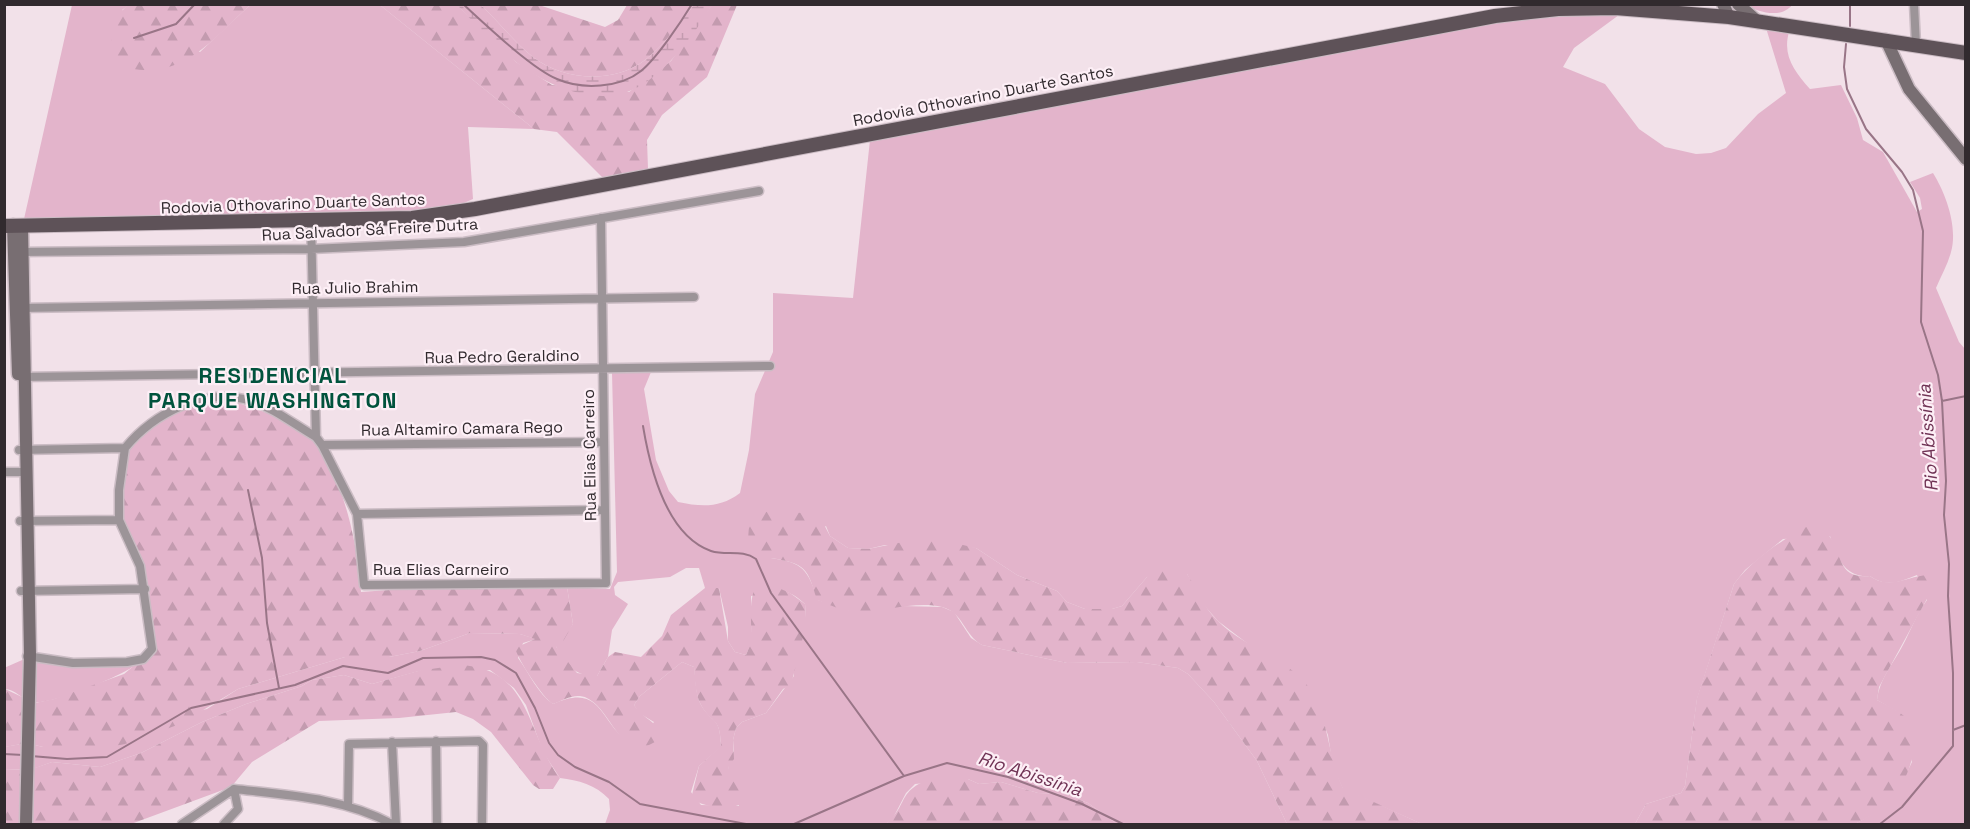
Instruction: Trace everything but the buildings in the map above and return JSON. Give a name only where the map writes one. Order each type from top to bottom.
[{"type":"main road","points":[[1693,14],[1708,4]]},
{"type":"main road","name":"Rodovia Othovarino Duarte Santos","points":[[13,226],[412,218],[487,207],[1495,16],[1558,9],[1615,8],[1693,14],[1726,11],[1758,22],[1965,53]]},
{"type":"street","points":[[1738,4],[1758,22]]},
{"type":"street","points":[[1914,4],[1916,45]]},
{"type":"street","points":[[1886,40],[1909,89],[1965,159]]},
{"type":"street","name":"Rua Salvador Sá Freire Dutra","points":[[19,252],[311,249],[464,242],[759,192]]},
{"type":"street","name":"Rua Elias Carreiro","points":[[600,218],[606,583]]},
{"type":"street","points":[[311,220],[316,437]]},
{"type":"street","points":[[13,226],[19,252],[21,308],[24,591],[28,655],[26,825]]},
{"type":"street","name":"Rua Julio Brahim","points":[[21,308],[694,297]]},
{"type":"street","name":"Rua Pedro Geraldino","points":[[22,377],[770,366]]},
{"type":"street","points":[[28,655],[73,663],[143,659],[152,650],[140,566],[119,519],[119,490],[125,448],[148,424],[176,408],[224,396],[250,400],[316,437]]},
{"type":"street","name":"Rua Elias Carneiro","points":[[316,437],[357,514],[364,585],[606,583]]},
{"type":"street","name":"Rua Altamiro Camara Rego","points":[[322,445],[603,442]]},
{"type":"street","points":[[23,450],[125,448]]},
{"type":"street","points":[[4,472],[23,472]]},
{"type":"street","points":[[357,514],[605,510]]},
{"type":"street","points":[[24,521],[119,519]]},
{"type":"street","points":[[24,591],[145,589]]},
{"type":"street","points":[[436,741],[437,825]]},
{"type":"street","points":[[182,825],[234,789],[348,806],[373,814],[394,825],[392,742]]},
{"type":"street","points":[[348,806],[349,744],[481,742],[482,825]]},
{"type":"street","points":[[224,825],[237,812],[234,789]]},
{"type":"green space","points":[[129,4],[250,5],[205,47],[174,65],[156,70],[136,69],[114,64],[112,40],[115,24],[118,16]]},
{"type":"green space","points":[[72,5],[129,5],[122,10],[200,52],[250,5],[380,5],[534,129],[468,127],[473,199],[457,206],[414,211],[24,219]]},
{"type":"green space","points":[[380,5],[457,5],[516,62],[552,85],[629,92],[671,61],[712,5],[737,5],[707,77],[662,115],[647,140],[648,169],[603,178],[557,132],[534,129]]},
{"type":"green space","points":[[457,5],[481,5],[519,45],[545,65],[574,75],[604,76],[633,68],[645,60],[659,48],[694,5],[712,5],[686,43],[653,78],[627,92],[598,96],[554,85],[527,70],[500,49]]},
{"type":"green space","points":[[481,5],[539,5],[605,27],[618,20],[627,5],[694,5],[665,41],[645,60],[619,73],[589,76],[574,75],[545,65],[519,45]]},
{"type":"green space","points":[[1744,5],[1792,5],[1782,12],[1770,13]]},
{"type":"green space","points":[[1623,12],[1574,48],[1563,67],[1605,84],[1639,129],[1665,147],[1696,154],[1711,153],[1726,148],[1758,114],[1786,93],[1766,28],[1789,32],[1787,49],[1791,63],[1810,89],[1841,85],[1857,118],[1863,140],[1883,152],[1917,212],[1922,209],[1920,198],[1910,182],[1933,173],[1942,191],[1950,211],[1953,242],[1948,261],[1936,288],[1959,342],[1965,349],[1965,824],[1855,824],[1890,799],[1912,762],[1896,711],[1877,700],[1884,678],[1927,600],[1917,575],[1899,582],[1888,583],[1870,576],[1854,574],[1839,559],[1830,536],[1783,539],[1745,570],[1734,584],[1697,699],[1685,786],[1681,793],[1646,804],[1635,824],[1422,824],[1343,789],[1333,767],[1328,735],[1311,692],[1218,621],[1202,603],[1187,574],[1147,577],[1122,606],[1112,609],[1085,609],[1067,602],[1057,591],[1017,575],[976,548],[885,545],[868,549],[848,548],[830,536],[826,526],[771,558],[791,562],[803,569],[811,581],[818,600],[851,611],[902,606],[942,607],[954,612],[971,638],[982,645],[1067,663],[1137,662],[1178,668],[1188,674],[1214,702],[1257,761],[1287,824],[1117,824],[1088,803],[1064,794],[1038,793],[1001,782],[979,784],[968,779],[915,784],[906,793],[893,818],[886,824],[605,824],[610,810],[609,799],[586,784],[560,778],[543,752],[526,705],[514,688],[490,670],[419,671],[372,684],[344,675],[312,680],[302,686],[246,704],[202,722],[141,753],[100,767],[52,762],[30,770],[5,769],[4,747],[27,743],[43,747],[207,709],[238,689],[345,657],[389,657],[420,651],[470,633],[520,634],[536,639],[523,643],[518,658],[548,700],[553,704],[570,698],[583,698],[593,702],[614,728],[636,746],[654,722],[639,713],[634,705],[640,696],[682,662],[694,667],[699,701],[717,725],[721,747],[699,766],[691,792],[701,805],[739,806],[728,768],[734,751],[733,740],[736,728],[742,722],[766,713],[794,676],[795,658],[804,624],[805,604],[791,594],[780,591],[751,596],[751,644],[746,655],[735,652],[728,641],[728,627],[719,588],[705,588],[699,568],[686,568],[670,577],[618,582],[614,587],[615,595],[628,604],[612,630],[608,657],[597,676],[589,676],[572,668],[556,647],[573,624],[567,587],[610,589],[617,572],[612,373],[651,372],[644,389],[656,460],[669,491],[678,502],[695,505],[718,504],[740,493],[749,450],[755,394],[773,352],[773,293],[853,298],[870,140],[1514,16]]},
{"type":"green space","points":[[225,399],[287,422],[306,434],[318,447],[329,464],[346,507],[356,553],[361,592],[458,585],[567,587],[573,624],[561,645],[556,647],[577,673],[597,676],[608,657],[615,652],[641,657],[662,636],[671,615],[705,588],[719,588],[728,641],[735,652],[746,655],[751,638],[751,603],[756,586],[765,582],[790,593],[805,604],[806,625],[791,685],[783,689],[766,713],[742,722],[736,728],[733,740],[734,759],[728,768],[744,790],[746,801],[733,806],[718,807],[691,799],[699,766],[721,746],[719,729],[699,701],[694,667],[682,662],[640,696],[634,705],[660,730],[658,740],[644,746],[633,746],[624,739],[591,700],[577,696],[553,704],[531,678],[515,648],[535,639],[520,634],[470,633],[420,651],[389,657],[345,657],[238,689],[180,724],[125,744],[95,750],[63,752],[27,743],[5,747],[5,689],[35,703],[54,699],[124,674],[148,654],[150,598],[147,579],[124,524],[121,506],[127,448],[157,421],[199,404]]},
{"type":"green space","points":[[781,509],[820,517],[830,536],[848,548],[868,549],[928,537],[976,548],[1017,575],[1057,591],[1067,602],[1085,609],[1112,609],[1122,606],[1147,577],[1156,571],[1172,569],[1187,574],[1204,604],[1217,620],[1241,639],[1292,670],[1312,692],[1322,715],[1334,765],[1343,788],[1422,824],[1287,824],[1257,761],[1214,702],[1188,674],[1178,668],[1137,662],[1067,663],[982,645],[971,636],[955,614],[942,607],[919,605],[860,612],[845,610],[817,600],[811,580],[798,565],[771,558],[761,564],[747,553],[749,526],[755,514]]},
{"type":"green space","points":[[1806,527],[1820,527],[1827,533],[1843,565],[1852,574],[1870,576],[1885,582],[1930,575],[1935,584],[1879,687],[1877,700],[1905,716],[1914,731],[1914,751],[1903,783],[1880,810],[1855,824],[1635,824],[1646,804],[1681,793],[1685,786],[1697,698],[1734,584],[1767,552]]},
{"type":"green space","points":[[29,657],[96,666],[137,664],[86,689],[55,699],[33,702],[5,689],[4,668]]},
{"type":"green space","points":[[458,665],[482,669],[500,677],[514,690],[524,705],[549,760],[560,778],[553,789],[539,789],[533,785],[491,732],[473,719],[456,712],[399,718],[319,721],[252,762],[231,787],[131,824],[5,824],[4,769],[29,770],[52,762],[100,767],[141,753],[202,722],[246,704],[302,686],[312,680],[344,675],[372,684],[418,671]]},
{"type":"green space","points":[[936,776],[968,779],[979,784],[1001,782],[1038,793],[1064,794],[1088,803],[1117,824],[886,824],[894,816],[908,792]]},
{"type":"waterway","points":[[134,38],[176,24],[195,4]]},
{"type":"waterway","points":[[463,4],[535,66],[567,83],[589,86],[623,81],[641,71],[661,49],[692,4]]},
{"type":"waterway","name":"Rio Abissínia","points":[[1850,4],[1850,26]]},
{"type":"waterway","name":"Rio Abissínia","points":[[1846,44],[1844,67],[1847,89],[1866,129],[1902,172],[1913,190],[1923,231],[1921,322],[1938,375],[1942,401],[1946,481],[1944,515],[1949,564],[1953,746],[1902,807],[1880,824]]},
{"type":"waterway","points":[[1942,401],[1966,396]]},
{"type":"waterway","points":[[643,426],[656,480],[663,498],[682,531],[695,543],[711,551],[740,553],[756,559],[771,593],[904,776]]},
{"type":"waterway","points":[[248,490],[262,558],[267,623],[279,688]]},
{"type":"waterway","points":[[31,756],[67,759],[107,757],[191,708],[295,685],[343,666],[388,673],[423,658],[481,657],[495,660],[516,673],[535,708],[549,743],[558,755],[575,767],[609,782],[640,804],[746,824]]},
{"type":"waterway","points":[[1953,730],[1966,725]]},
{"type":"waterway","points":[[4,754],[23,755]]},
{"type":"waterway","name":"Rio Abissínia","points":[[794,824],[904,776],[947,763],[1008,777],[1082,804],[1123,824]]},
{"type":"district","name":"RESIDENCIAL PARQUE WASHINGTON","points":[[273,388]]}]
